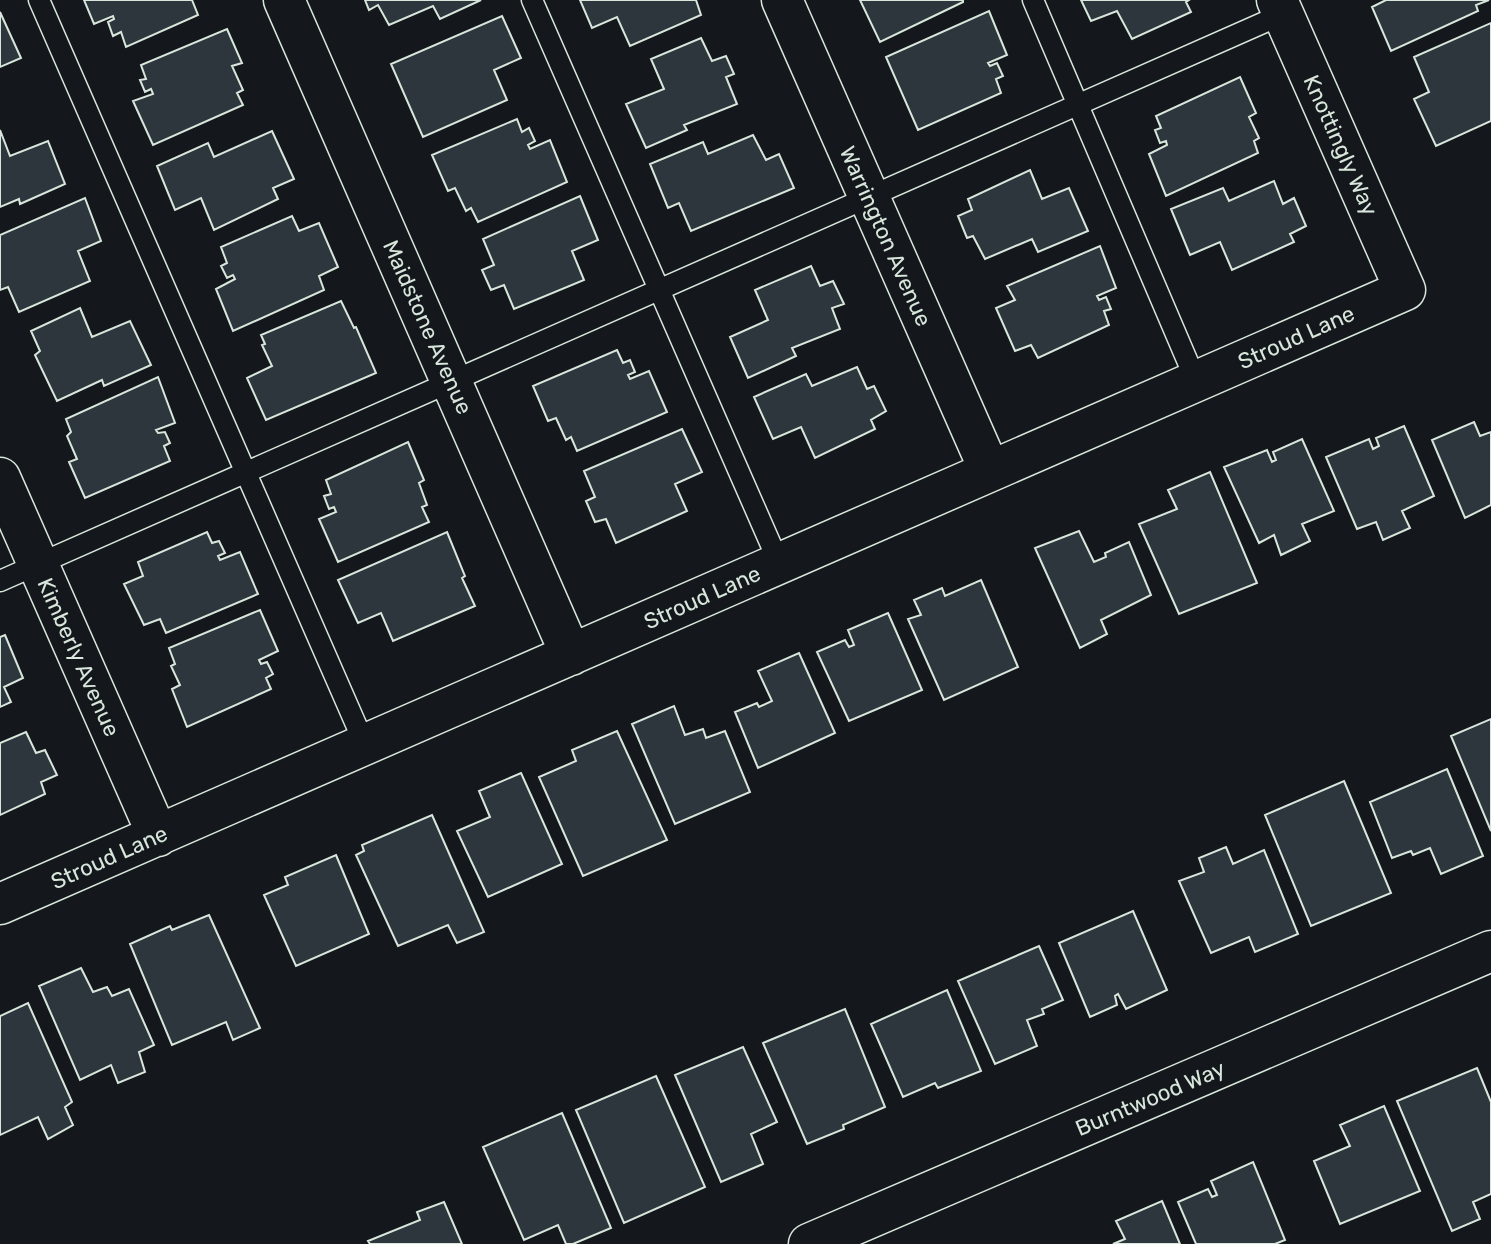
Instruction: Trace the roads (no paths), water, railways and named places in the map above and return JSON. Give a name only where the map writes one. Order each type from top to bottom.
[{"type":"street","name":"Maidstone Avenue","points":[[284,0],[571,655]]},
{"type":"street","name":"Warrington Avenue","points":[[782,0],[990,471]]},
{"type":"street","name":"Knottingly Way","points":[[1280,7],[1405,290]]},
{"type":"street","name":"Stroud Lane","points":[[0,904],[1405,290]]},
{"type":"street","name":"Kimberly Avenue","points":[[0,478],[158,836]]},
{"type":"street","name":"Burntwood Way","points":[[809,1244],[1491,951]]},
{"type":"lane","points":[[39,0],[365,745]]},
{"type":"lane","points":[[532,0],[779,563]]},
{"type":"lane","points":[[1033,0],[1196,381]]},
{"type":"lane","points":[[0,581],[1078,104],[1280,7]]}]
